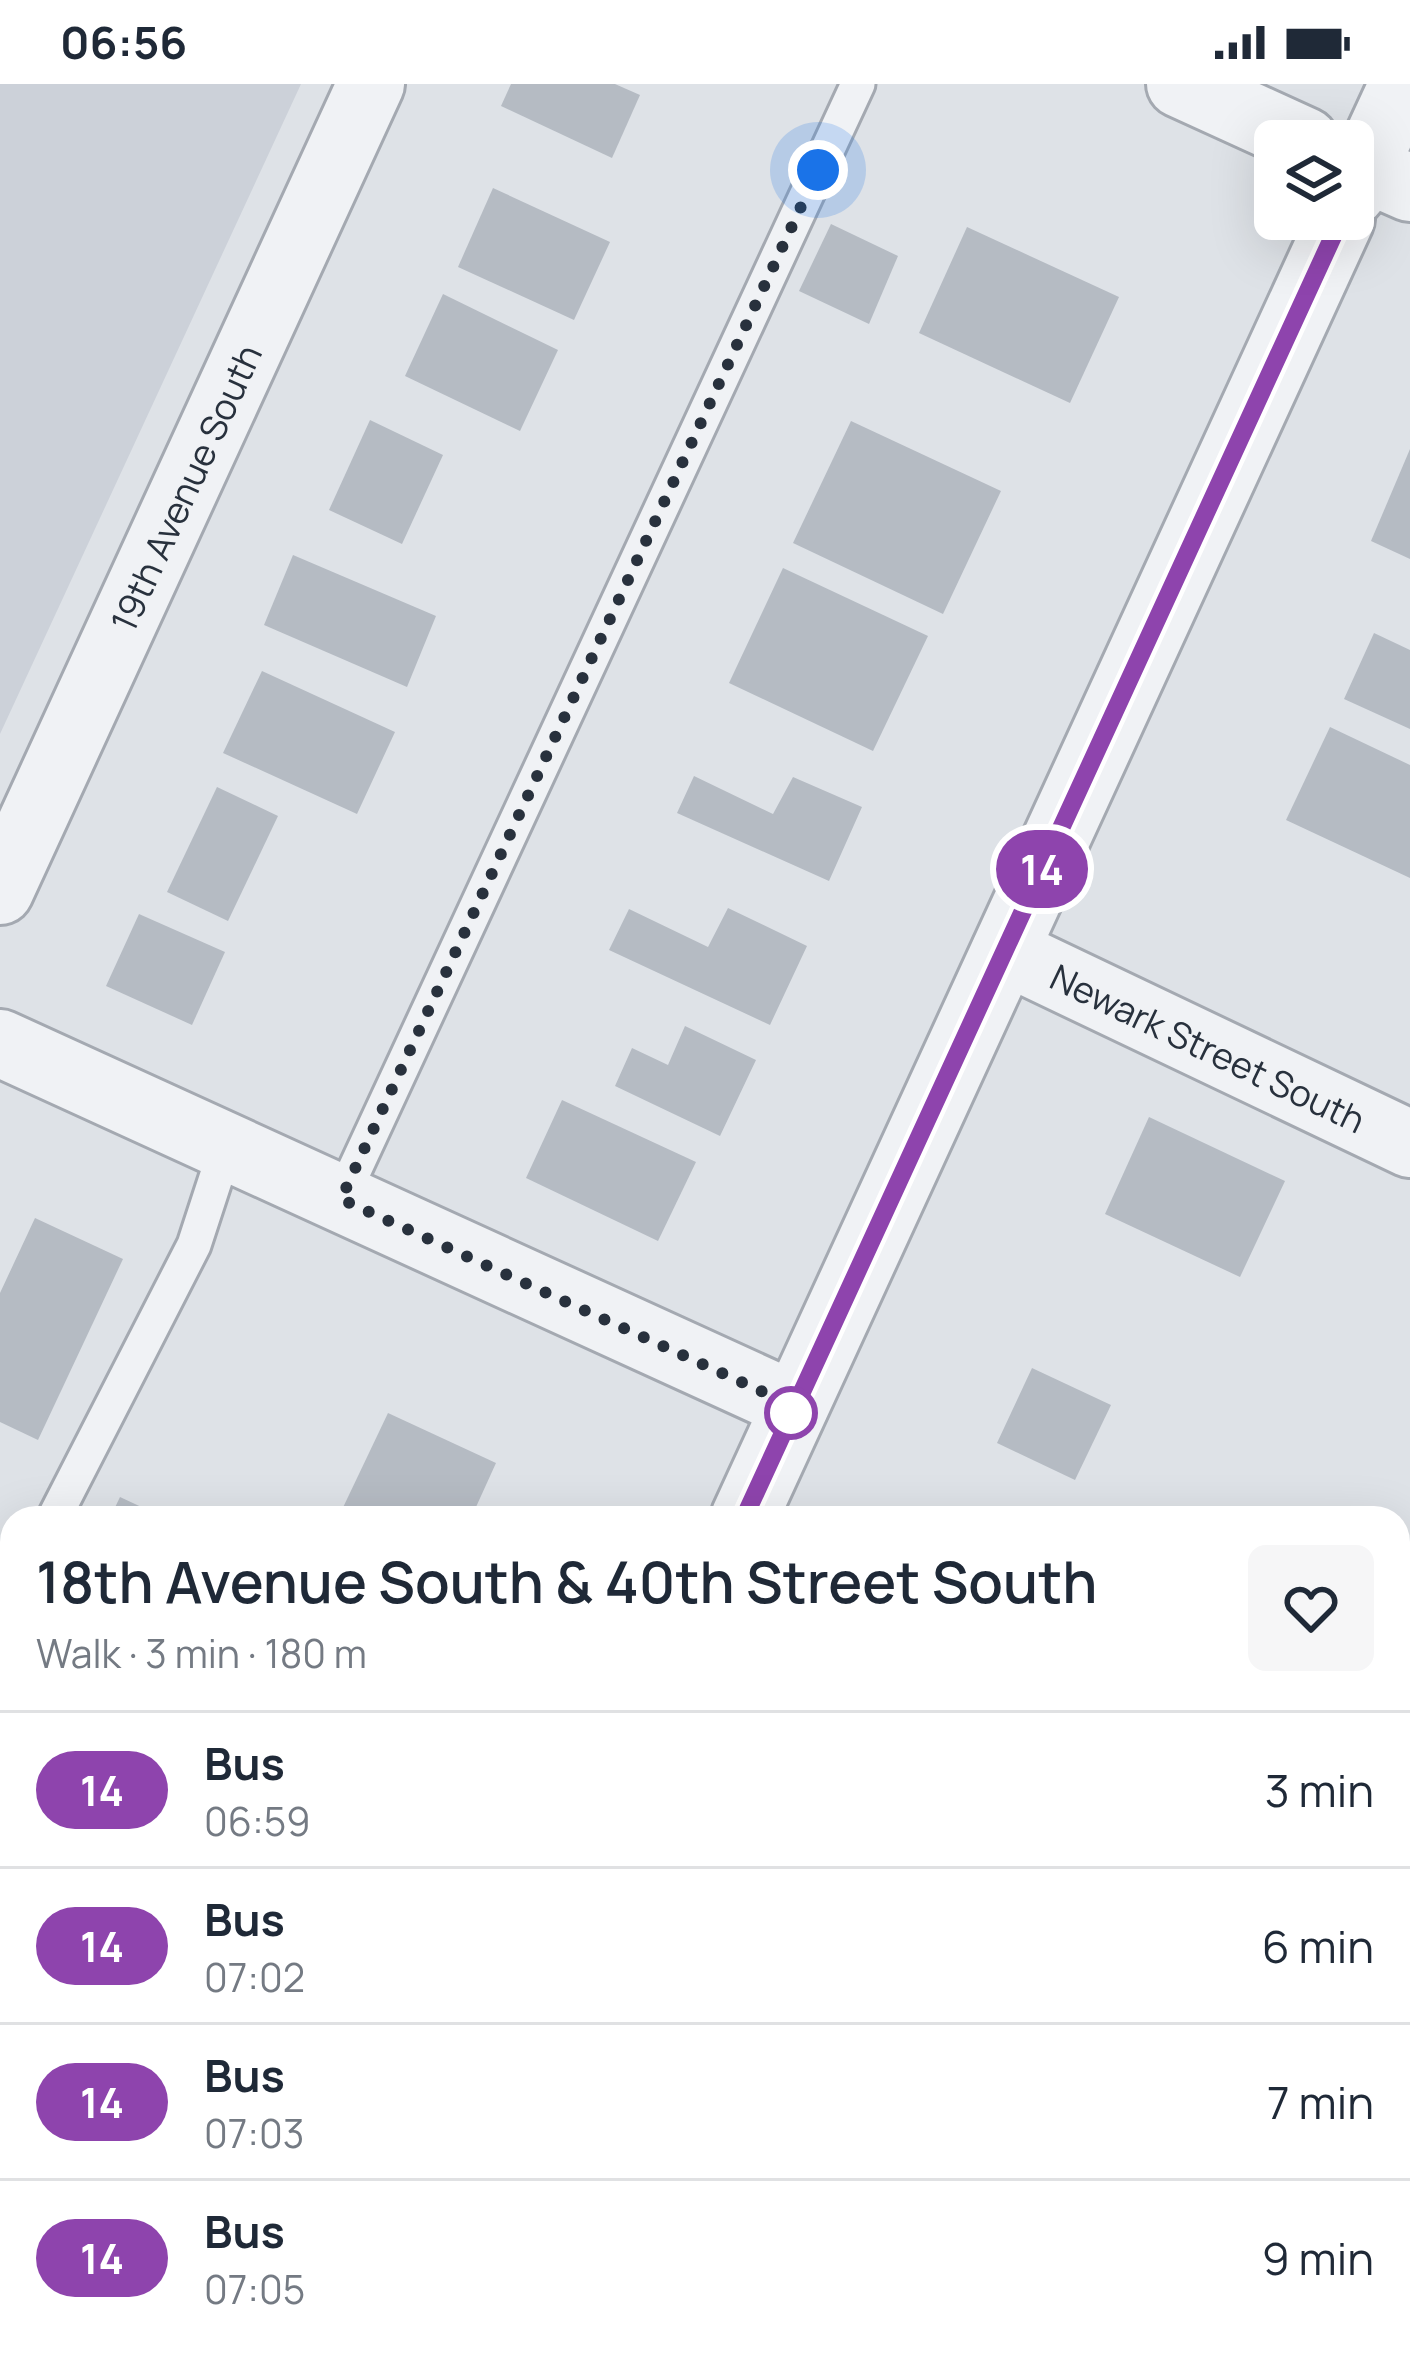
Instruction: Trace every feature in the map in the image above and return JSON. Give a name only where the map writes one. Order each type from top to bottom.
[{"type":"street","name":"19th Avenue South","points":[[0,891],[371,84]]},
{"type":"street","points":[[1180,84],[1259,120]]},
{"type":"street","points":[[1374,160],[1403,84]]},
{"type":"street","points":[[749,1506],[1339,240]]},
{"type":"street","name":"Newark Street South","points":[[1005,951],[1410,1144]]},
{"type":"street","points":[[0,1043],[794,1406]]},
{"type":"lane","points":[[341,1199],[858,84]]},
{"type":"lane","points":[[60,1506],[194,1245],[226,1148]]},
{"type":"shaded area","points":[[0,84],[301,84],[0,734]]},
{"type":"building","points":[[511,84],[615,84],[640,95],[612,158],[501,106]]},
{"type":"building","points":[[493,188],[610,242],[574,320],[458,267]]},
{"type":"building","points":[[831,224],[898,256],[869,324],[799,291]]},
{"type":"building","points":[[967,227],[1119,297],[1070,403],[919,333]]},
{"type":"building","points":[[443,294],[558,350],[520,431],[405,376]]},
{"type":"building","points":[[370,420],[443,455],[402,544],[329,510]]},
{"type":"building","points":[[851,421],[1001,491],[943,614],[793,543]]},
{"type":"building","points":[[1410,449],[1410,559],[1371,541]]},
{"type":"building","points":[[293,555],[436,616],[407,687],[264,625]]},
{"type":"building","points":[[783,568],[928,636],[873,751],[729,683]]},
{"type":"building","points":[[1374,633],[1410,650],[1410,729],[1344,699]]},
{"type":"building","points":[[262,671],[395,732],[357,814],[223,753]]},
{"type":"building","points":[[1330,727],[1410,765],[1410,878],[1286,820]]},
{"type":"building","points":[[694,776],[773,814],[793,777],[862,807],[829,881],[677,813]]},
{"type":"building","points":[[217,787],[278,816],[228,921],[167,892]]},
{"type":"building","points":[[728,908],[807,946],[770,1025],[609,950],[629,909],[708,947]]},
{"type":"building","points":[[139,914],[225,952],[192,1025],[106,986]]},
{"type":"building","points":[[685,1026],[756,1060],[720,1136],[615,1086],[632,1048],[668,1065]]},
{"type":"building","points":[[562,1100],[696,1162],[658,1241],[526,1178]]},
{"type":"building","points":[[1149,1117],[1285,1181],[1240,1277],[1105,1214]]},
{"type":"building","points":[[35,1218],[123,1259],[38,1440],[0,1422],[0,1293]]},
{"type":"building","points":[[1032,1368],[1111,1405],[1075,1480],[997,1443]]},
{"type":"building","points":[[388,1413],[496,1463],[476,1506],[344,1506]]},
{"type":"building","points":[[120,1497],[139,1506],[116,1506]]},
{"type":"bus line","name":"14","points":[[750,1506],[1331,240]]},
{"type":"route","points":[[791,1413],[794,1406],[341,1199],[818,170]]}]
